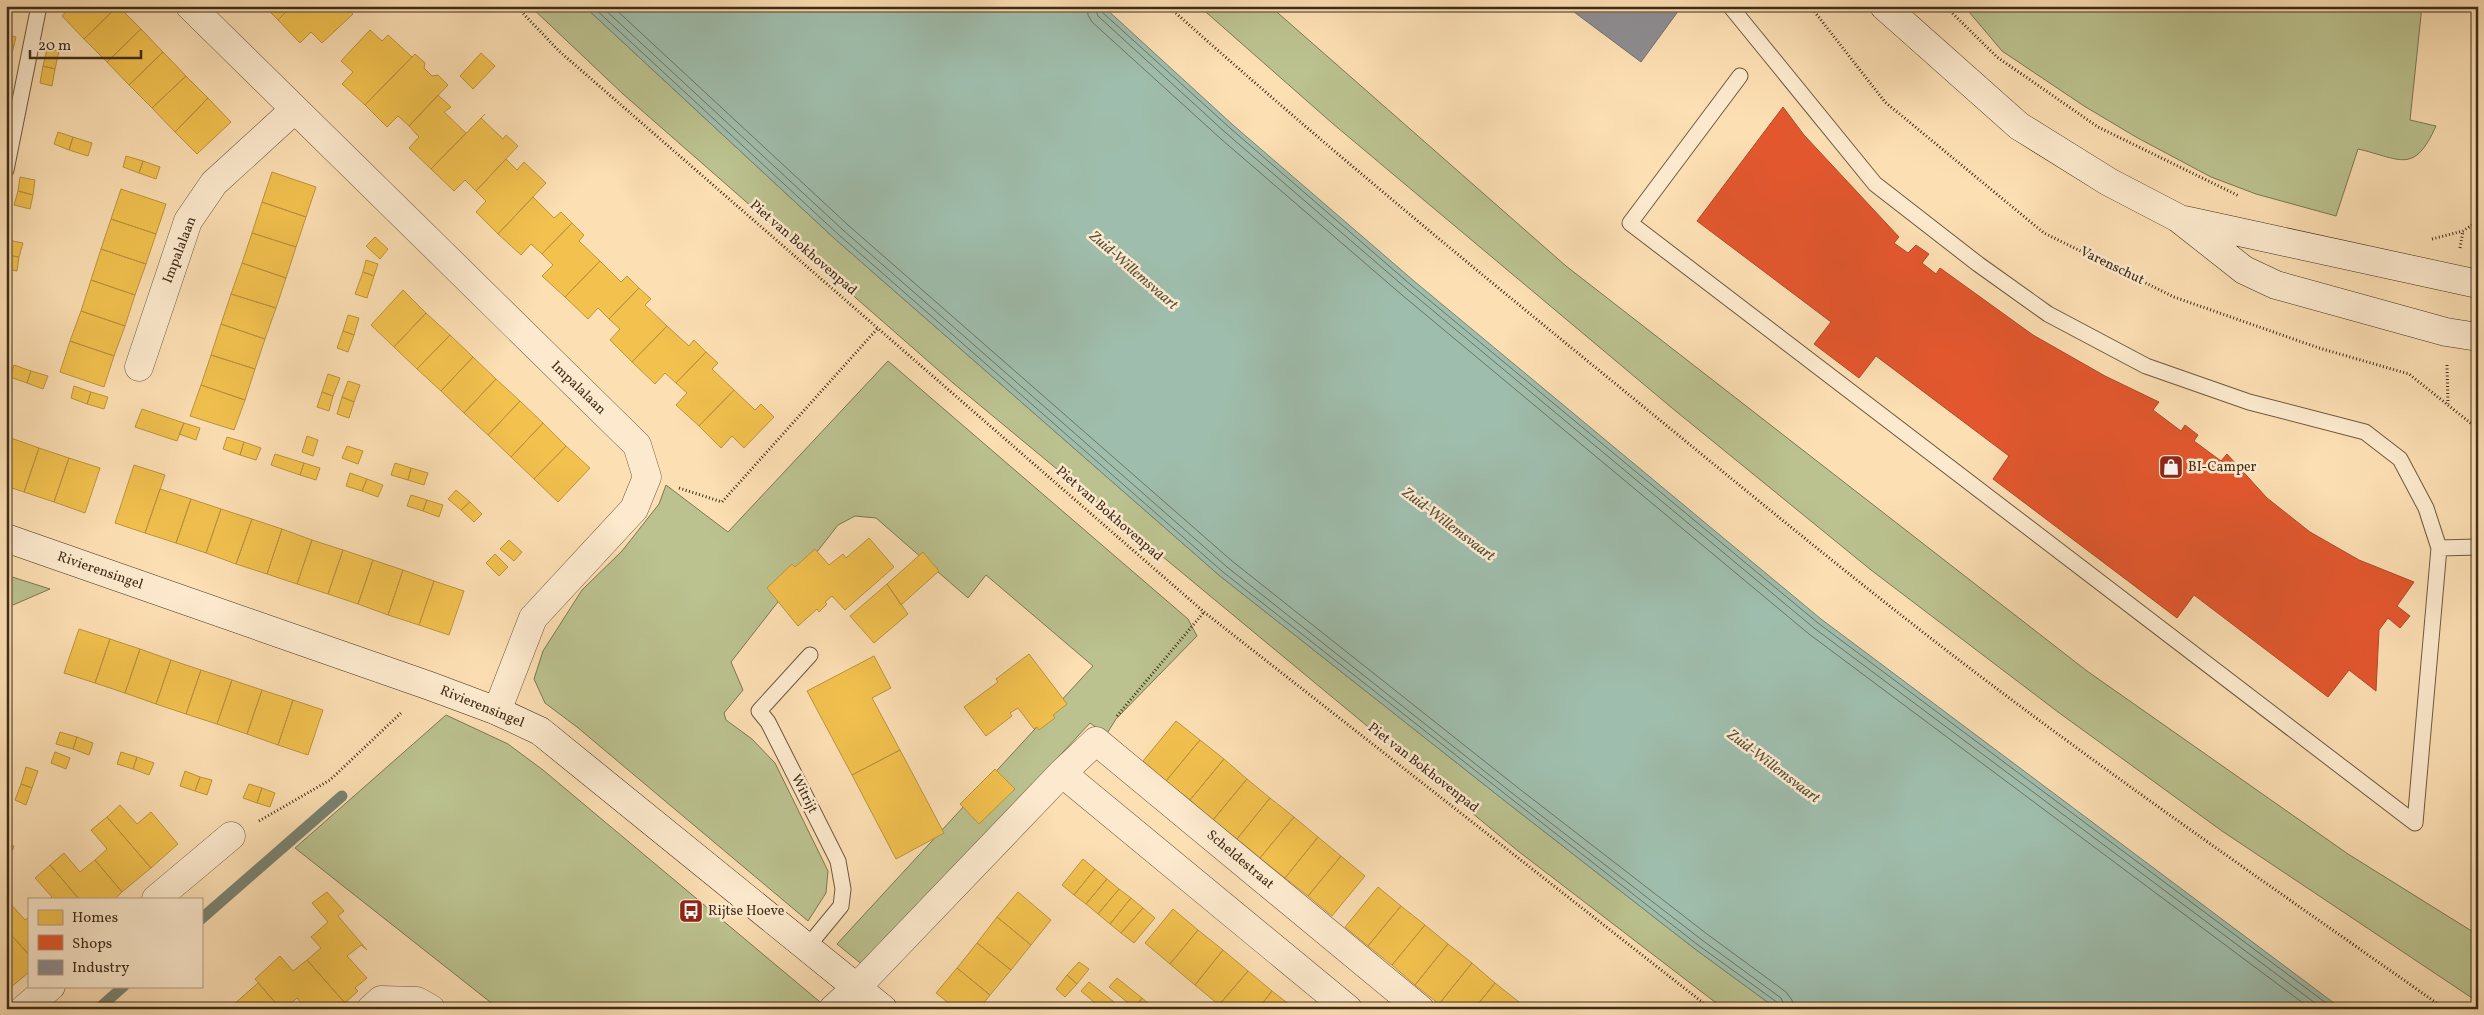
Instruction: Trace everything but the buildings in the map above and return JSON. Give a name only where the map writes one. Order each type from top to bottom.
[{"type":"street","name":"Impalalaan","points":[[190,6],[637,445],[647,477]]},
{"type":"street","points":[[1884,6],[2019,126],[2109,182],[2178,218],[2244,270],[2276,285],[2446,332],[2478,337]]},
{"type":"street","name":"Impalalaan","points":[[139,367],[188,221],[214,183],[294,110]]},
{"type":"street","points":[[2178,218],[2478,284]]},
{"type":"street","points":[[497,710],[532,618],[634,509],[647,477]]},
{"type":"street","name":"Rivierensingel","points":[[6,538],[497,710],[540,732],[719,878],[808,946],[883,1009]]},
{"type":"street","points":[[833,1009],[857,987],[1062,773],[1096,741]]},
{"type":"street","name":"Scheldestraat","points":[[1096,741],[1420,1009]]},
{"type":"street","points":[[1062,773],[1348,1009]]},
{"type":"street","points":[[157,898],[231,836]]},
{"type":"street","points":[[24,1009],[49,988]]},
{"type":"street","points":[[371,1009],[381,1000],[417,1000],[431,1009]]},
{"type":"lane","points":[[6,170],[39,6]]},
{"type":"lane","points":[[1730,6],[1875,184],[1978,264],[2048,314],[2146,366],[2249,402],[2365,432],[2400,459],[2426,508],[2439,548],[2415,823],[1630,223],[1740,76]]},
{"type":"lane","points":[[2439,548],[2478,547]]},
{"type":"lane","name":"Witrijt","points":[[808,946],[841,906],[843,889],[838,861],[768,722],[759,711],[810,655]]},
{"type":"path","name":"Piet van Bokhovenpad","points":[[516,6],[559,51],[1204,612],[1711,1009]]},
{"type":"path","points":[[1168,6],[1274,101],[1456,255],[1801,538],[1980,676],[2122,781],[2445,1009]]},
{"type":"path","name":"Varenschut","points":[[1810,6],[1885,102],[2044,232],[2174,296],[2319,348],[2409,374],[2467,419],[2477,430]]},
{"type":"path","points":[[1945,6],[1997,57],[2098,127],[2240,197]]},
{"type":"path","points":[[2430,239],[2463,231],[2478,221]]},
{"type":"path","points":[[647,477],[722,502],[878,328]]},
{"type":"path","points":[[1096,741],[1204,612]]},
{"type":"path","points":[[231,836],[330,780],[430,686]]},
{"type":"green space","points":[[530,6],[584,6],[835,239],[1220,576],[1695,949],[1777,1009],[1724,1009],[1518,851],[953,383],[623,94]]},
{"type":"green space","points":[[1199,6],[1270,6],[1566,266],[2087,671],[2348,854],[2478,935],[2478,1002],[2222,831],[2058,712],[1871,570],[1672,408],[1332,123]]},
{"type":"green space","points":[[1964,6],[2422,6],[2410,120],[2436,126],[2421,152],[2405,160],[2358,149],[2336,216],[2256,194],[2211,177],[2136,137],[2084,106],[2002,51]]},
{"type":"green space","points":[[888,361],[1188,619],[1197,636],[1116,719],[1106,735],[1090,723],[864,966],[837,944],[1093,666],[986,575],[968,598],[876,518],[855,516],[838,525],[731,662],[743,690],[724,713],[726,720],[752,739],[775,763],[828,871],[826,893],[808,921],[577,727],[545,703],[534,679],[543,651],[582,590],[622,551],[659,504],[666,485],[728,532]]},
{"type":"green space","points":[[6,575],[50,589],[6,608]]},
{"type":"green space","points":[[446,715],[508,744],[543,770],[826,1007],[824,1009],[499,1009],[295,848]]},
{"type":"water","name":"Zuid-Willemsvaart","points":[[584,6],[1103,6],[1233,125],[1414,281],[1821,619],[2342,1009],[1777,1009],[1695,949],[1220,576],[835,239]]},
{"type":"waterway","points":[[202,918],[342,796]]},
{"type":"waterway","points":[[98,1009],[122,988]]},
{"type":"place","name":"BI-Camper","points":[[2171,467]]},
{"type":"place","name":"Rijtse Hoeve","points":[[691,911]]}]
